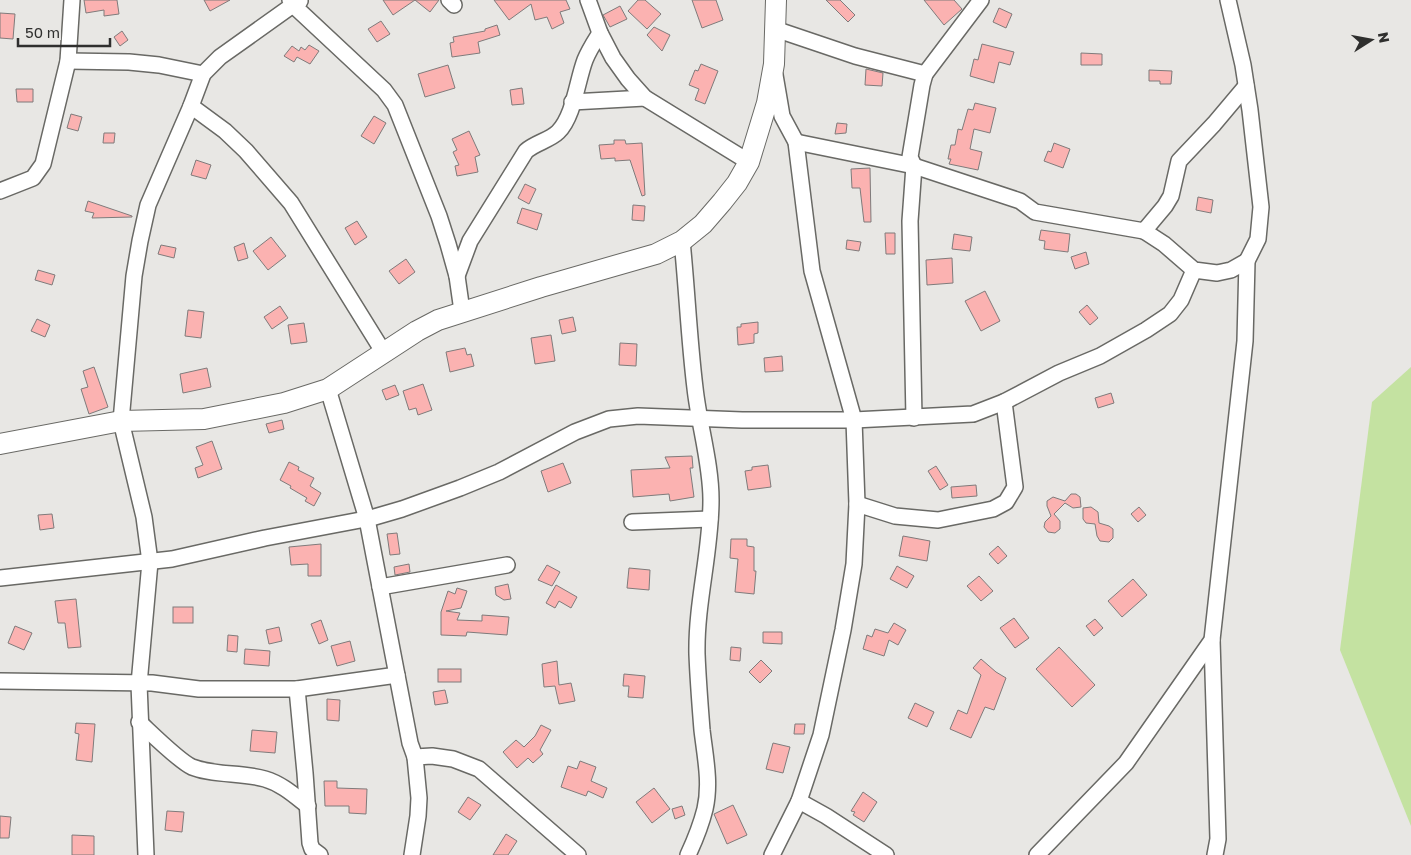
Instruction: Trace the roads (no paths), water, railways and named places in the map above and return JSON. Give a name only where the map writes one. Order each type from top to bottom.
[{"type":"street","points":[[0,191],[33,178],[44,164],[68,61],[72,0]]},
{"type":"street","points":[[588,0],[600,33],[613,58],[645,98],[749,162]]},
{"type":"street","points":[[0,444],[121,421],[204,419],[284,403],[328,389],[417,331],[438,320],[541,287],[633,262],[656,254],[682,241],[703,224],[722,202],[738,183],[749,162],[767,104],[774,64],[776,0]]},
{"type":"street","points":[[914,418],[910,221],[914,166],[910,157],[925,74],[981,0]]},
{"type":"street","points":[[1215,855],[1218,839],[1212,640],[1245,341],[1247,260],[1258,239],[1261,207],[1257,159],[1246,86],[1228,0]]},
{"type":"street","points":[[146,855],[139,722],[139,684],[150,562],[144,517],[121,421],[134,276],[140,241],[148,205],[192,106],[203,74],[220,57],[295,2],[384,90],[395,105],[439,216],[457,276],[462,311]]},
{"type":"street","points":[[775,29],[855,56],[925,74]]},
{"type":"street","points":[[457,276],[470,241],[526,151],[533,144],[558,133],[568,115],[586,60],[600,33]]},
{"type":"street","points":[[68,61],[129,62],[159,65],[203,74]]},
{"type":"street","points":[[772,855],[799,801],[820,735],[844,630],[854,564],[858,504],[854,420],[812,271],[796,142],[782,116],[774,64]]},
{"type":"street","points":[[1144,231],[1166,206],[1171,196],[1179,161],[1246,86]]},
{"type":"street","points":[[572,102],[645,98]]},
{"type":"street","points":[[192,106],[225,131],[246,151],[291,203],[384,352]]},
{"type":"street","points":[[796,142],[914,166],[1020,201],[1035,212],[1144,231],[1164,244],[1194,270],[1217,273],[1231,270],[1247,260]]},
{"type":"street","points":[[682,241],[695,387],[711,498],[699,607],[697,652],[698,695],[708,789],[697,836],[688,855]]},
{"type":"street","points":[[0,578],[150,562],[367,519],[402,509],[499,472],[575,432],[610,419],[638,416],[854,420],[973,414],[1004,402],[1059,373],[1115,349],[1146,330],[1170,314],[1181,300],[1194,270]]},
{"type":"street","points":[[328,389],[367,519],[414,758],[419,798],[412,855]]},
{"type":"street","points":[[858,504],[894,516],[938,520],[992,509],[1006,502],[1015,487],[1004,402]]},
{"type":"street","points":[[632,522],[710,520]]},
{"type":"street","points":[[380,587],[507,564]]},
{"type":"street","points":[[1037,855],[1126,763],[1212,640]]},
{"type":"street","points":[[0,681],[166,684],[199,689],[297,689],[397,675]]},
{"type":"street","points":[[297,689],[310,843],[312,849],[320,855]]},
{"type":"street","points":[[139,722],[188,765],[206,770],[263,778],[276,783],[308,806]]},
{"type":"street","points":[[414,758],[432,756],[453,759],[479,769],[578,855]]},
{"type":"street","points":[[799,801],[886,855]]}]
